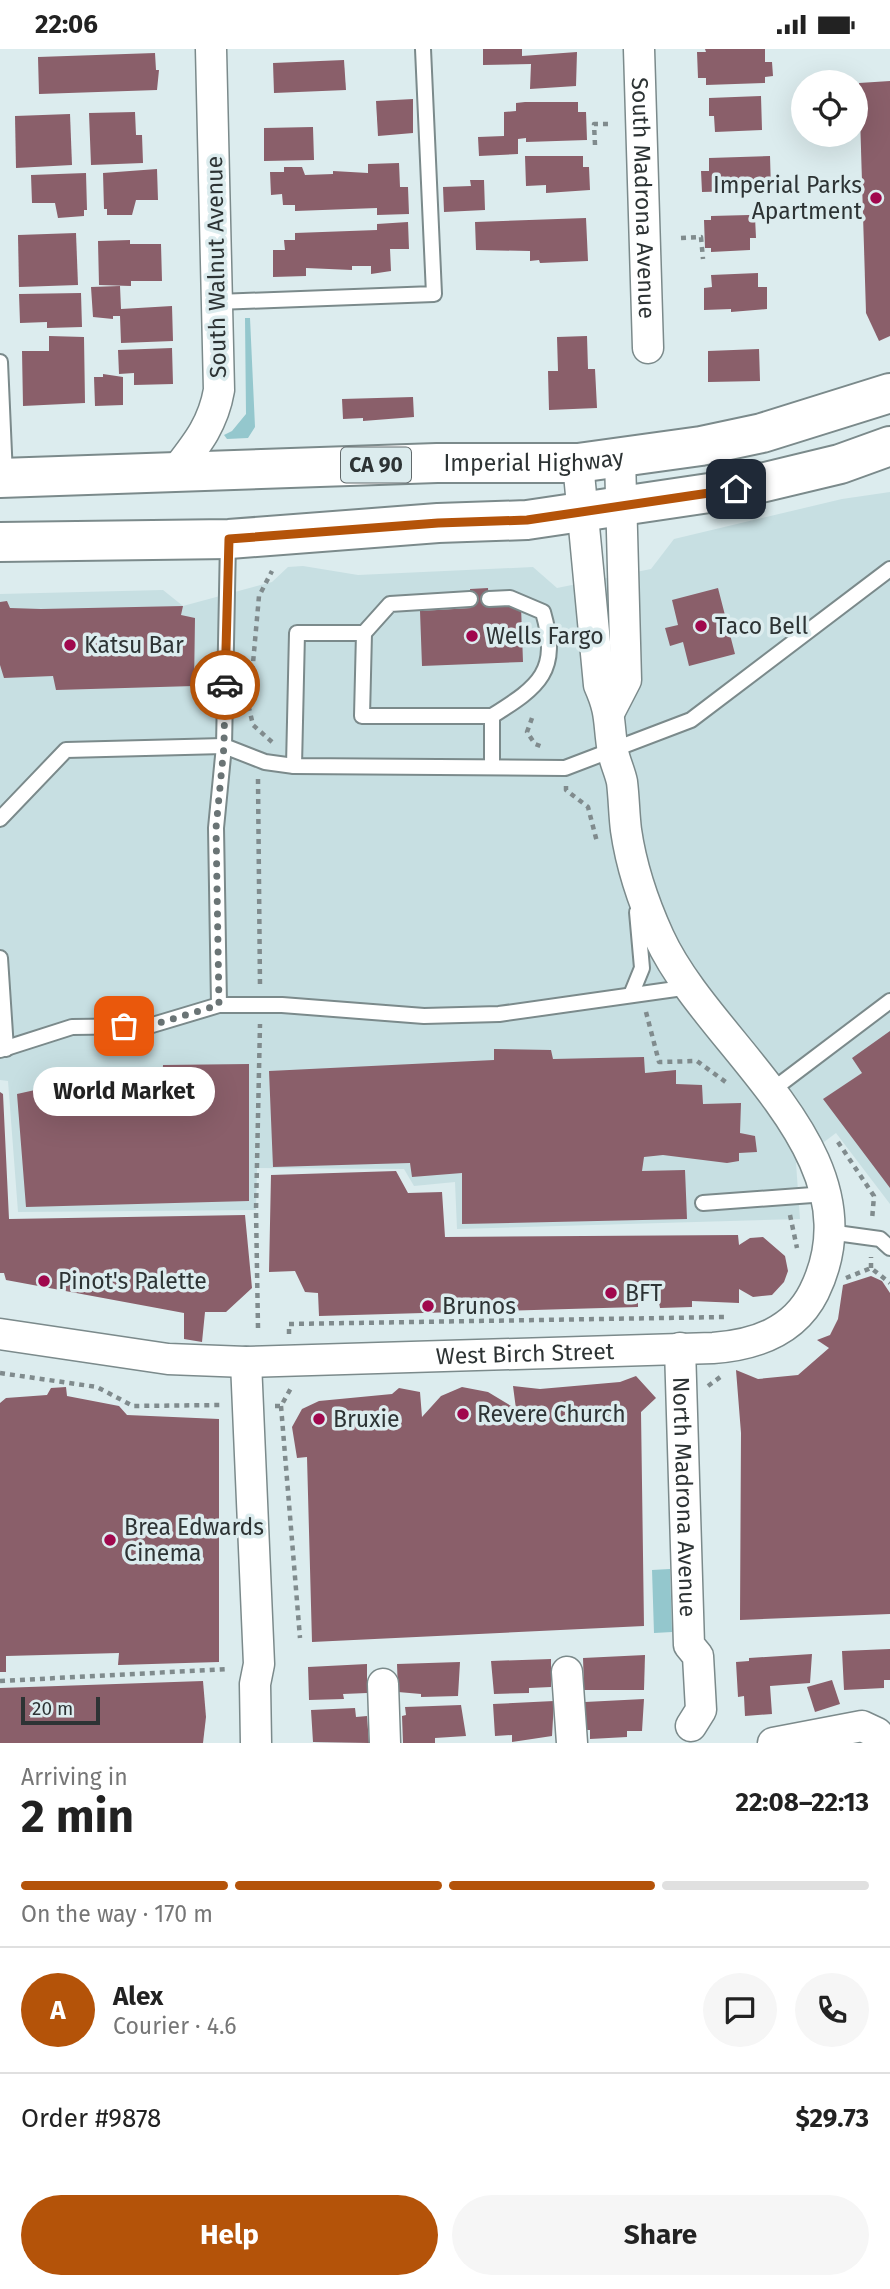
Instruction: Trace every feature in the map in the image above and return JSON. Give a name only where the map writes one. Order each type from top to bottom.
[{"type":"main road","name":"Imperial Highway","points":[[2,478],[437,463],[578,463],[701,446],[762,433],[890,393]]},
{"type":"main road","points":[[0,542],[229,539],[438,523],[527,520],[736,489],[840,464],[890,446]]},
{"type":"street","name":"South Walnut Avenue","points":[[175,473],[206,433],[215,413],[219,390],[211,49]]},
{"type":"street","name":"South Madrona Avenue","points":[[639,49],[648,348]]},
{"type":"street","points":[[610,711],[626,680],[620,458]]},
{"type":"street","name":"West Birch Street","points":[[0,1334],[168,1359],[246,1362],[740,1346],[779,1332],[801,1310],[819,1281],[829,1232],[826,1194],[807,1145],[771,1091],[690,986],[659,938],[632,860],[621,781],[613,751],[610,711],[599,685],[578,463]]},
{"type":"street","name":"North Madrona Avenue","points":[[680,1348],[689,1646],[698,1656],[701,1710],[691,1735]]},
{"type":"street","points":[[246,1362],[258,1664],[255,1684],[257,1743]]},
{"type":"street","points":[[258,1664],[272,1692],[275,1743]]},
{"type":"street","points":[[567,1672],[572,1743]]},
{"type":"street","points":[[383,1684],[385,1743]]},
{"type":"street","points":[[773,1743],[787,1743],[862,1726],[882,1738]]},
{"type":"lane","points":[[217,302],[434,293],[423,49]]},
{"type":"lane","points":[[0,362],[2,478]]},
{"type":"lane","points":[[219,1005],[216,828],[224,746],[229,539]]},
{"type":"lane","points":[[0,820],[66,750],[224,746],[265,762],[294,766],[356,769],[492,766],[565,768],[679,725],[703,712],[890,569]]},
{"type":"lane","points":[[470,599],[390,604],[364,633],[362,716],[492,716],[529,692],[545,672],[551,641],[543,612],[510,599],[489,599]]},
{"type":"lane","points":[[294,766],[297,633],[364,633]]},
{"type":"lane","points":[[492,716],[492,766]]},
{"type":"lane","points":[[631,995],[642,968],[632,860]]},
{"type":"lane","points":[[0,958],[3,1050],[72,1027],[149,1026],[219,1005],[261,1004],[424,1016],[499,1014],[690,986]]},
{"type":"lane","points":[[771,1091],[890,1001]]},
{"type":"lane","points":[[703,1203],[826,1194]]},
{"type":"lane","points":[[829,1232],[871,1237],[890,1248]]},
{"type":"path","points":[[595,145],[594,124],[610,124]]},
{"type":"path","points":[[681,238],[701,237],[703,259]]},
{"type":"path","points":[[258,1328],[256,1210],[261,1004],[258,779],[273,740],[253,726],[249,708],[259,596],[272,571]]},
{"type":"path","points":[[786,1197],[799,1256]]},
{"type":"path","points":[[289,1324],[731,1317]]},
{"type":"path","points":[[220,1405],[222,1416]]},
{"type":"path","points":[[281,1406],[300,1638]]},
{"type":"path","points":[[0,1681],[229,1669],[229,1656]]},
{"type":"shaded area","points":[[245,318],[250,318],[255,427],[248,438],[227,439],[224,435],[232,431],[246,414]]},
{"type":"shaded area","points":[[890,492],[890,1204],[836,1133],[796,1163],[800,1219],[457,1229],[455,1182],[414,1186],[404,1169],[257,1168],[256,1210],[18,1212],[8,1081],[0,1080],[0,594],[163,590],[183,606],[272,582],[288,567],[303,566],[358,575],[533,567],[557,588],[651,569],[674,539],[842,499]]},
{"type":"shaded area","points":[[670,1569],[672,1632],[654,1633],[652,1570]]},
{"type":"building","points":[[483,49],[522,49],[522,56],[577,52],[576,86],[530,89],[531,64],[483,65]]},
{"type":"building","points":[[705,49],[765,49],[765,62],[772,62],[773,76],[765,77],[765,83],[706,85],[706,78],[698,78],[697,52],[706,52]]},
{"type":"building","points":[[155,53],[156,70],[159,70],[157,90],[39,94],[38,57]]},
{"type":"building","points":[[344,60],[346,90],[274,93],[273,63]]},
{"type":"building","name":"Imperial Parks Apartment","points":[[890,81],[890,336],[879,341],[866,313],[861,147],[868,147],[868,82]]},
{"type":"building","points":[[761,96],[762,130],[715,132],[714,116],[709,116],[709,98]]},
{"type":"building","points":[[413,99],[413,133],[378,136],[376,101]]},
{"type":"building","points":[[578,102],[578,112],[586,112],[587,140],[526,142],[526,138],[518,139],[518,154],[479,156],[478,137],[504,136],[504,112],[516,111],[516,103]]},
{"type":"building","points":[[135,112],[136,135],[142,135],[143,163],[91,165],[89,113]]},
{"type":"building","points":[[70,114],[72,165],[16,168],[15,116]]},
{"type":"building","points":[[313,127],[314,160],[264,161],[264,128]]},
{"type":"building","points":[[525,156],[583,156],[583,167],[589,167],[590,190],[546,193],[546,185],[526,186]]},
{"type":"building","points":[[770,156],[771,190],[702,192],[701,171],[709,171],[709,158]]},
{"type":"building","points":[[399,163],[400,187],[408,187],[409,214],[377,215],[377,208],[295,211],[295,205],[283,205],[282,194],[271,195],[270,172],[284,172],[284,167],[302,167],[305,175],[333,174],[333,171],[368,173],[368,164]]},
{"type":"building","points":[[157,169],[158,200],[136,200],[132,215],[107,215],[107,209],[104,209],[103,173]]},
{"type":"building","points":[[86,173],[87,210],[84,210],[84,216],[58,218],[55,203],[32,203],[31,175]]},
{"type":"building","points":[[470,180],[484,180],[485,210],[444,212],[443,187],[471,186]]},
{"type":"building","points":[[711,216],[755,217],[756,238],[750,238],[750,250],[711,252],[711,248],[705,248],[704,220],[711,220]]},
{"type":"building","points":[[586,218],[588,261],[540,263],[539,260],[530,261],[530,251],[476,250],[475,222]]},
{"type":"building","points":[[408,222],[409,249],[390,249],[391,271],[371,274],[371,266],[352,266],[352,270],[306,268],[306,276],[273,277],[273,250],[285,250],[284,240],[295,240],[295,233],[377,230],[377,224]]},
{"type":"building","points":[[76,233],[78,285],[19,287],[18,235]]},
{"type":"building","points":[[130,240],[130,244],[161,244],[162,281],[131,281],[131,286],[99,285],[98,241]]},
{"type":"building","points":[[758,273],[758,287],[767,287],[767,309],[731,312],[731,309],[704,310],[704,288],[712,287],[711,275]]},
{"type":"building","points":[[120,286],[121,309],[172,306],[173,341],[121,343],[120,316],[113,316],[113,319],[93,317],[91,287]]},
{"type":"building","points":[[81,293],[82,327],[47,328],[47,322],[20,323],[19,294]]},
{"type":"building","points":[[49,336],[84,337],[85,403],[23,406],[22,351],[49,351]]},
{"type":"building","points":[[587,336],[588,369],[595,369],[597,408],[549,410],[548,371],[558,371],[557,337]]},
{"type":"building","points":[[172,348],[173,384],[134,385],[134,373],[119,374],[118,350]]},
{"type":"building","points":[[759,349],[760,381],[708,382],[708,351]]},
{"type":"building","points":[[103,374],[123,377],[123,405],[95,406],[94,377],[103,377]]},
{"type":"building","points":[[413,397],[414,417],[363,421],[363,418],[343,419],[342,399]]},
{"type":"building","name":"Wells Fargo","points":[[488,588],[489,607],[521,606],[523,662],[422,666],[420,611],[471,608],[470,589]]},
{"type":"building","name":"Taco Bell","points":[[718,588],[735,654],[689,666],[683,642],[670,646],[665,628],[678,625],[672,600]]},
{"type":"building","points":[[7,601],[10,608],[41,609],[183,606],[181,615],[195,618],[194,686],[56,690],[53,676],[4,678],[0,665],[0,602]]},
{"type":"building","points":[[890,1031],[890,1188],[823,1099],[862,1073],[852,1058]]},
{"type":"building","points":[[494,1049],[551,1050],[553,1059],[644,1057],[645,1073],[676,1070],[676,1084],[702,1085],[703,1104],[741,1103],[740,1133],[755,1136],[757,1152],[739,1153],[739,1161],[727,1163],[663,1155],[644,1157],[642,1171],[685,1170],[687,1219],[462,1224],[462,1173],[412,1177],[410,1163],[273,1167],[269,1071],[494,1060]]},
{"type":"building","points":[[249,1064],[249,1201],[26,1207],[17,1094],[35,1090],[35,1083],[110,1075],[112,1086],[141,1088],[142,1082],[162,1082],[163,1065]]},
{"type":"building","points":[[0,1092],[3,1094],[9,1219],[245,1215],[252,1288],[226,1312],[205,1312],[202,1342],[184,1339],[184,1313],[6,1280],[4,1273],[0,1273]]},
{"type":"building","points":[[396,1171],[408,1193],[442,1192],[445,1237],[738,1235],[739,1245],[750,1238],[763,1237],[785,1256],[788,1271],[784,1282],[772,1295],[753,1297],[739,1289],[739,1303],[692,1301],[692,1307],[660,1308],[657,1292],[638,1291],[638,1307],[319,1316],[318,1293],[305,1292],[295,1271],[269,1272],[271,1175]]},
{"type":"building","points":[[871,1276],[882,1281],[890,1293],[890,1614],[740,1620],[741,1433],[736,1370],[758,1379],[798,1375],[829,1348],[817,1340],[830,1335],[838,1319],[843,1285]]},
{"type":"building","points":[[636,1376],[656,1398],[641,1412],[644,1626],[312,1642],[307,1457],[297,1458],[292,1427],[302,1409],[319,1401],[392,1394],[399,1388],[420,1392],[422,1417],[441,1396],[462,1387],[488,1392],[516,1409],[513,1386],[540,1389],[620,1382]]},
{"type":"building","name":"Brea Edwards Cinema","points":[[66,1387],[67,1396],[119,1406],[127,1415],[219,1419],[219,1662],[118,1665],[119,1653],[6,1656],[6,1672],[0,1672],[0,1403],[6,1398],[47,1395],[51,1388]]},
{"type":"building","points":[[890,1649],[890,1680],[884,1680],[884,1688],[844,1690],[842,1651]]},
{"type":"building","points":[[812,1654],[810,1683],[770,1686],[772,1714],[745,1716],[744,1696],[738,1697],[736,1662],[749,1661],[749,1658]]},
{"type":"building","points":[[645,1655],[644,1690],[584,1690],[583,1658]]},
{"type":"building","points":[[551,1659],[551,1687],[529,1688],[529,1693],[494,1694],[491,1661]]},
{"type":"building","points":[[460,1662],[458,1696],[421,1697],[421,1694],[398,1692],[397,1664]]},
{"type":"building","points":[[367,1664],[367,1693],[343,1694],[344,1699],[309,1700],[308,1667]]},
{"type":"building","points":[[832,1680],[840,1704],[815,1712],[807,1687]]},
{"type":"building","points":[[203,1681],[206,1717],[203,1743],[0,1743],[0,1688]]},
{"type":"building","points":[[644,1699],[642,1731],[627,1731],[627,1737],[590,1739],[590,1730],[586,1730],[585,1702]]},
{"type":"building","points":[[554,1701],[552,1736],[512,1742],[512,1735],[495,1736],[493,1704]]},
{"type":"building","points":[[461,1705],[466,1736],[435,1738],[435,1743],[403,1743],[402,1716],[406,1715],[405,1707]]},
{"type":"building","points":[[355,1708],[356,1717],[367,1716],[369,1743],[313,1742],[311,1710]]},
{"type":"way so far","points":[[124,1026],[149,1026],[219,1005],[216,828],[224,746],[225,685]]},
{"type":"place","name":"Imperial Parks Apartment","points":[[876,198]]},
{"type":"place","name":"Taco Bell","points":[[701,626]]},
{"type":"place","name":"Wells Fargo","points":[[472,636]]},
{"type":"place","name":"Katsu Bar","points":[[70,645]]},
{"type":"place","name":"World Market","points":[[124,1026]]},
{"type":"place","name":"Pinot's Palette","points":[[44,1281]]},
{"type":"place","name":"BFT","points":[[611,1293]]},
{"type":"place","name":"Brunos","points":[[428,1306]]},
{"type":"place","name":"Revere Church","points":[[463,1414]]},
{"type":"place","name":"Bruxie","points":[[319,1419]]},
{"type":"place","name":"Brea Edwards Cinema","points":[[110,1540]]},
{"type":"route","points":[[225,685],[229,539],[438,523],[527,520],[736,489]]}]
